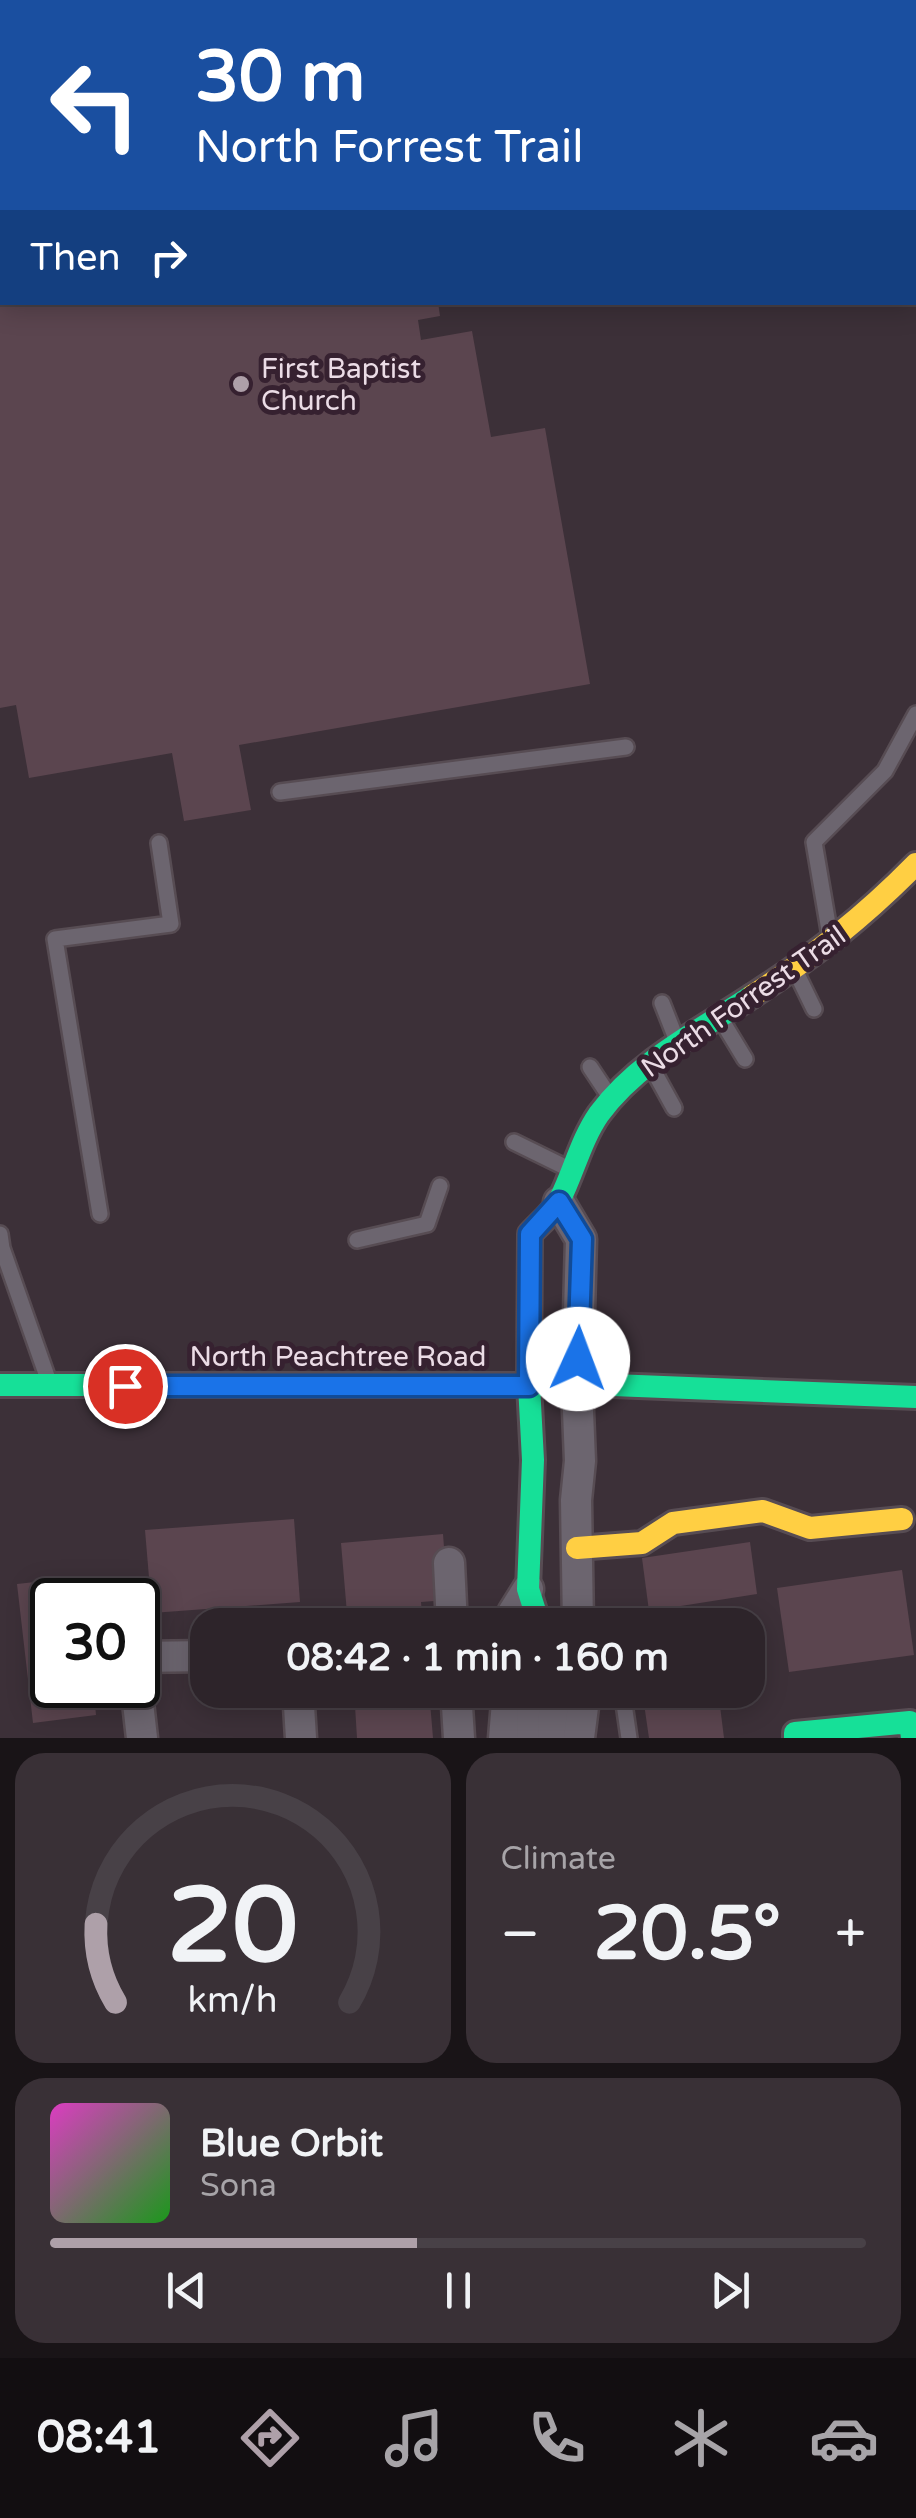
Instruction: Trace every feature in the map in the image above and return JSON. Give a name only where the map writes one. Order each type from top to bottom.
[{"type":"street","name":"North Forrest Trail","points":[[534,1608],[528,1588],[533,1460],[529,1386],[530,1234],[559,1202],[570,1170],[598,1116],[625,1084],[903,889],[916,864]]},
{"type":"street","points":[[559,1202],[582,1239],[577,1386],[578,1608]]},
{"type":"street","name":"North Peachtree Road","points":[[0,1385],[577,1386],[916,1396]]},
{"type":"street","points":[[577,1548],[642,1543],[673,1522],[762,1511],[810,1528],[902,1519]]},
{"type":"street","points":[[449,1563],[451,1608]]},
{"type":"street","points":[[516,1608],[528,1588]]},
{"type":"street","points":[[160,1657],[190,1656]]},
{"type":"street","points":[[139,1708],[142,1738]]},
{"type":"street","points":[[299,1708],[301,1738]]},
{"type":"street","points":[[457,1708],[459,1738]]},
{"type":"street","points":[[504,1738],[506,1708]]},
{"type":"street","points":[[532,1738],[533,1708]]},
{"type":"street","points":[[552,1738],[554,1708]]},
{"type":"street","points":[[578,1738],[583,1708]]},
{"type":"street","points":[[795,1738],[794,1733],[910,1722],[912,1738]]},
{"type":"lane","points":[[832,941],[814,842],[885,771],[916,714]]},
{"type":"lane","points":[[280,792],[626,747]]},
{"type":"lane","points":[[100,1214],[55,939],[170,924],[159,843]]},
{"type":"lane","points":[[795,968],[814,1009]]},
{"type":"lane","points":[[662,1004],[678,1045]]},
{"type":"lane","points":[[720,1018],[745,1059]]},
{"type":"lane","points":[[650,1064],[674,1108]]},
{"type":"lane","points":[[590,1066],[612,1100]]},
{"type":"lane","points":[[514,1142],[570,1170]]},
{"type":"lane","points":[[356,1240],[427,1224],[440,1186]]},
{"type":"lane","points":[[1,1243],[50,1385]]},
{"type":"lane","points":[[625,1708],[629,1738]]},
{"type":"building","name":"First Baptist Church","points":[[0,305],[438,305],[440,316],[418,320],[421,340],[472,331],[491,437],[545,428],[590,684],[239,745],[251,810],[184,821],[172,753],[29,778],[16,705],[0,708]]},
{"type":"building","points":[[294,1519],[300,1602],[160,1612],[160,1578],[149,1578],[145,1530]]},
{"type":"building","points":[[443,1534],[448,1600],[421,1602],[422,1608],[347,1608],[341,1543]]},
{"type":"building","points":[[750,1542],[757,1594],[649,1608],[642,1558]]},
{"type":"building","points":[[902,1570],[914,1655],[789,1672],[777,1588]]},
{"type":"building","points":[[30,1583],[30,1697],[17,1584]]},
{"type":"building","points":[[31,1708],[95,1708],[96,1715],[33,1723]]},
{"type":"building","points":[[355,1708],[430,1708],[433,1738],[357,1738]]},
{"type":"building","points":[[645,1708],[720,1708],[724,1738],[649,1738]]},
{"type":"traffic: fast","points":[[534,1608],[528,1589],[533,1460],[529,1385],[530,1234],[557,1204],[587,1134],[614,1095],[650,1063],[752,996]]},
{"type":"traffic: fast","points":[[0,1385],[613,1385],[916,1397]]},
{"type":"traffic: fast","points":[[795,1738],[795,1733],[910,1722],[912,1738]]},
{"type":"traffic: slow","points":[[752,996],[838,935],[916,864]]},
{"type":"traffic: slow","points":[[577,1548],[642,1543],[673,1523],[763,1511],[810,1528],[902,1519]]},
{"type":"place","name":"First Baptist Church","points":[[241,384]]},
{"type":"route","points":[[125,1386],[529,1386],[530,1234],[559,1202],[582,1239],[578,1359]]}]
